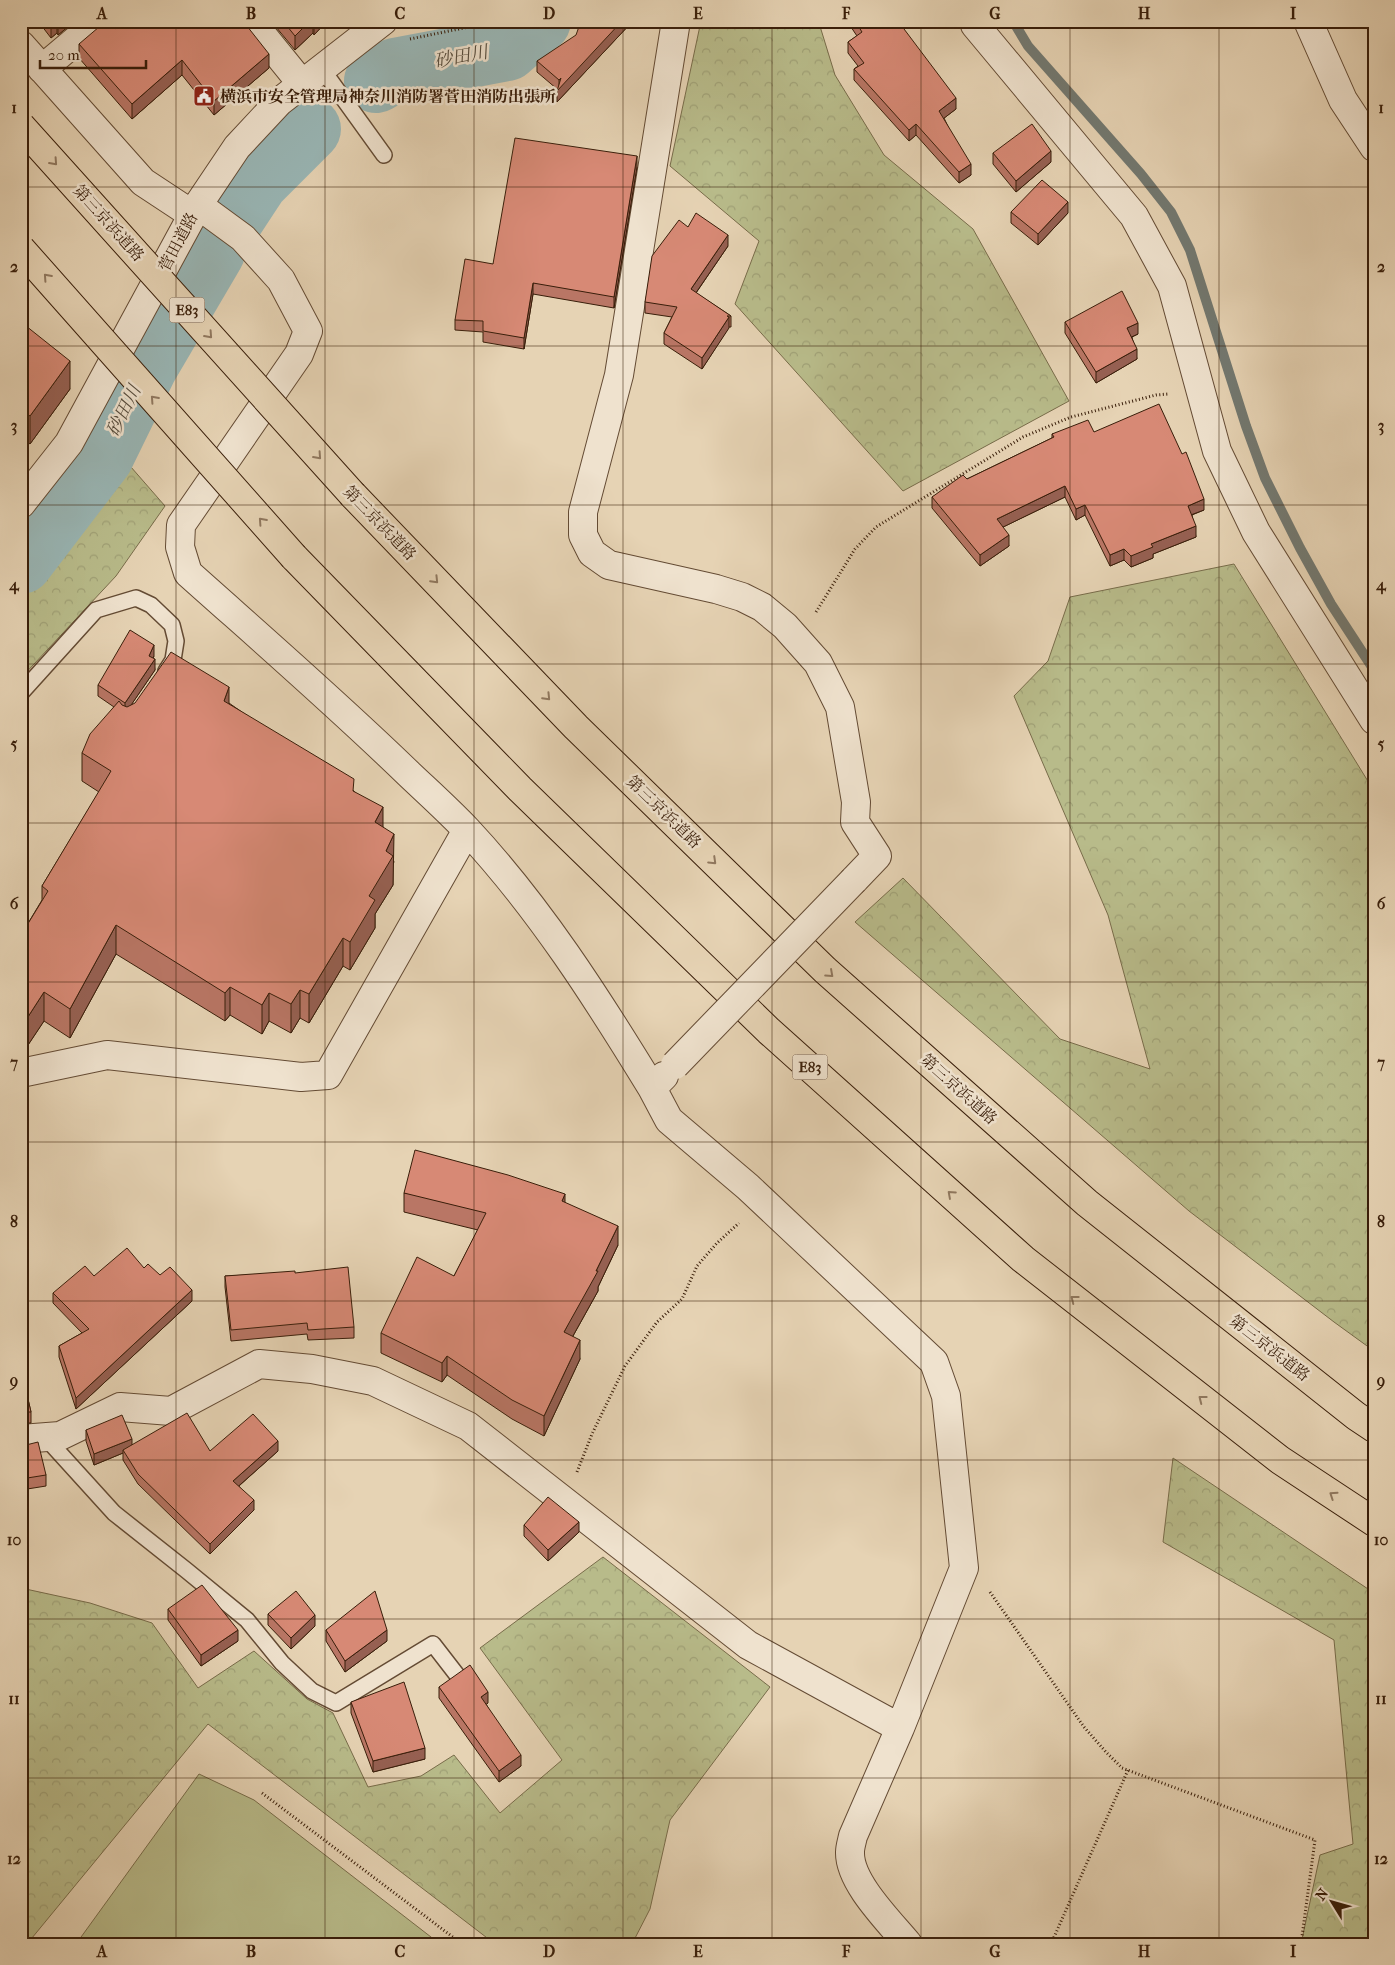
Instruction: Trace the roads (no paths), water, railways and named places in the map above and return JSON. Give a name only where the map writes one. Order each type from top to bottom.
[{"type":"highway","name":"第三京浜道路","points":[[21,126],[353,495],[576,727],[825,970],[1087,1203],[1356,1416],[1374,1428]]},
{"type":"highway","name":"E83","points":[[21,249],[294,557],[520,789],[769,1030],[1023,1259],[1280,1460],[1374,1522]]},
{"type":"street","points":[[42,69],[99,21]]},
{"type":"street","points":[[251,21],[312,77]]},
{"type":"street","name":"菅田道路","points":[[21,504],[69,443],[195,210],[237,147],[279,102],[383,21]]},
{"type":"street","points":[[652,1088],[877,856],[854,822],[856,802],[840,707],[818,663],[762,607],[742,597],[716,589],[609,566],[592,553],[583,535],[583,512],[619,375],[676,21]]},
{"type":"street","points":[[974,21],[975,25],[1134,216],[1172,286],[1217,451],[1256,532],[1374,720]]},
{"type":"street","points":[[1308,21],[1343,100],[1374,147]]},
{"type":"street","points":[[21,45],[143,182],[243,238],[282,280],[308,331],[299,354],[181,525],[180,547],[188,573],[368,735],[466,830],[521,894],[568,958],[614,1024],[669,1120],[762,1201],[934,1362],[946,1396],[964,1568],[900,1728],[853,1836],[850,1852],[853,1869],[867,1894],[908,1944]]},
{"type":"street","points":[[21,1073],[107,1055],[301,1077],[328,1075],[466,830]]},
{"type":"street","points":[[33,1438],[60,1436],[120,1407],[171,1411],[259,1364],[312,1369],[373,1381],[468,1426],[748,1646],[900,1728]]},
{"type":"lane","points":[[312,77],[384,155]]},
{"type":"lane","points":[[21,694],[96,610],[136,598],[151,605],[164,615],[172,625],[176,641],[173,660],[156,685]]},
{"type":"lane","points":[[33,1438],[114,1513],[247,1620],[282,1663],[312,1691],[336,1703],[433,1644],[457,1675]]},
{"type":"waterway","name":"砂田川","points":[[376,81],[395,70],[507,49],[539,21]]},
{"type":"waterway","points":[[1013,21],[1028,46],[1141,174],[1171,212],[1190,250],[1246,426],[1265,478],[1331,604],[1374,670]]},
{"type":"waterway","name":"砂田川","points":[[234,216],[257,181],[309,129]]},
{"type":"waterway","name":"砂田川","points":[[21,562],[102,456],[146,366],[213,252]]},
{"type":"place","name":"横浜市安全管理局神奈川消防署菅田消防出張所","points":[[204,96]]}]
